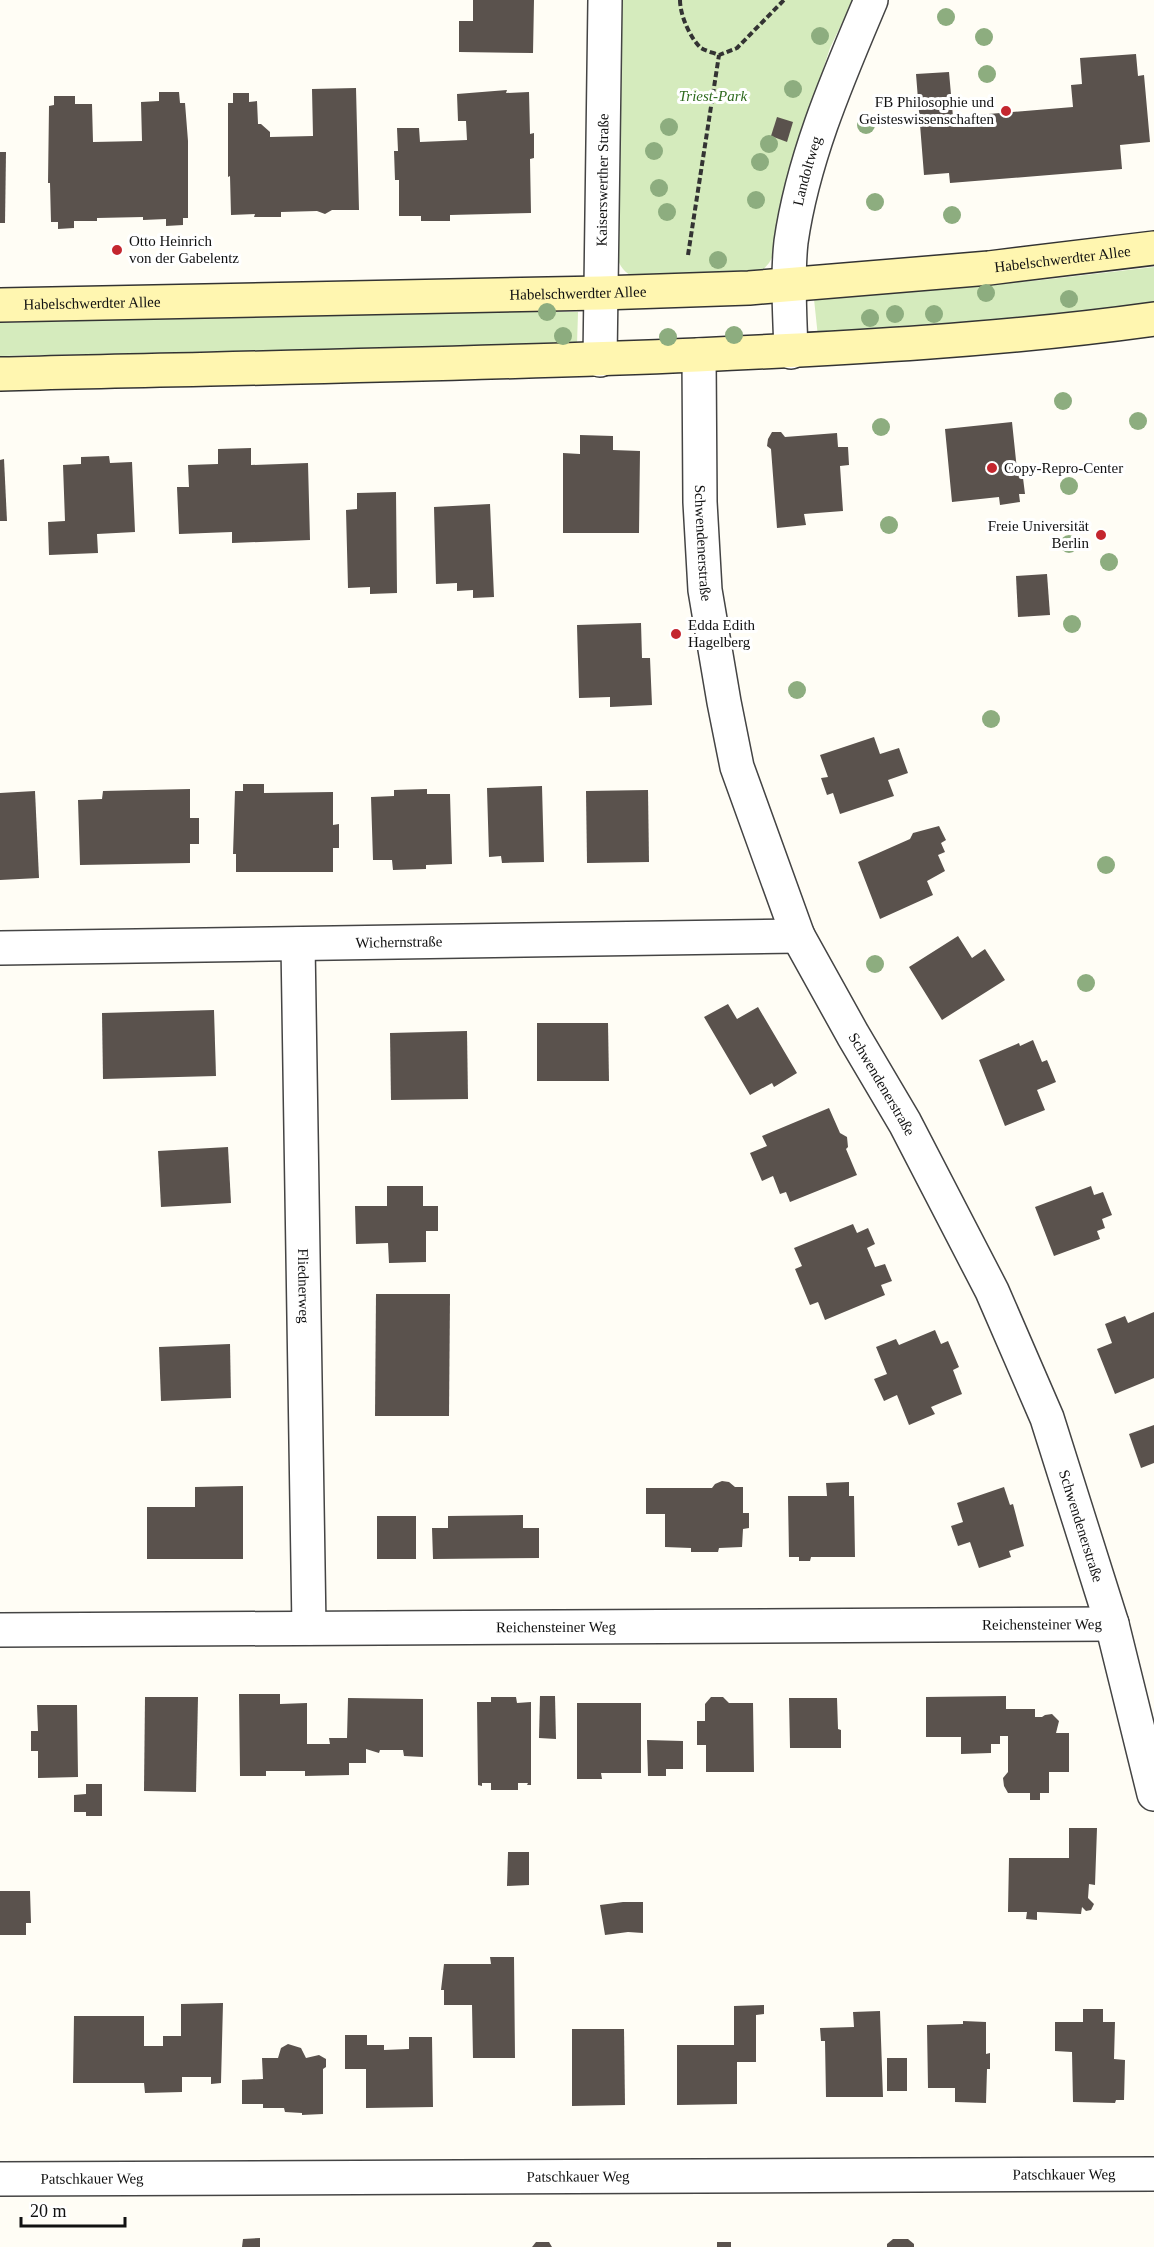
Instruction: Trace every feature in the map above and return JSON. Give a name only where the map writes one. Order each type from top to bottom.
[{"type":"main road","name":"Habelschwerdter Allee","points":[[0,305],[601,293],[790,285],[989,268],[1154,248]]},
{"type":"main road","points":[[0,374],[600,360],[790,352],[1032,333],[1154,319]]},
{"type":"street","name":"Kaiserswerther Straße","points":[[600,360],[605,0]]},
{"type":"street","name":"Landoltweg","points":[[790,352],[791,244],[798,203],[834,87],[871,0]]},
{"type":"street","name":"Schwendenerstraße","points":[[699,355],[700,502],[705,590],[737,767],[798,936],[905,1123],[992,1291],[1047,1418],[1113,1624],[1154,1794]]},
{"type":"street","name":"Wichernstraße","points":[[0,948],[798,936]]},
{"type":"street","name":"Fliednerweg","points":[[298,944],[309,1628]]},
{"type":"street","name":"Reichensteiner Weg","points":[[0,1630],[1113,1624]]},
{"type":"street","name":"Patschkauer Weg","points":[[0,2179],[1154,2175]]},
{"type":"path","points":[[680,0],[680,7],[689,30],[702,48],[719,55],[737,48],[784,0]]},
{"type":"path","points":[[688,255],[719,55]]},
{"type":"green space","name":"Triest-Park","points":[[618,0],[853,0],[830,48],[799,143],[774,254],[762,271],[636,278],[628,274],[620,265],[616,253]]},
{"type":"green space","points":[[1154,267],[1154,303],[1044,317],[818,337],[814,299],[1042,280]]},
{"type":"green space","points":[[460,311],[578,312],[577,344],[0,356],[0,323]]},
{"type":"building","points":[[473,0],[534,0],[533,53],[459,52],[459,21],[473,21]]},
{"type":"building","name":"FB Philosophie und Geisteswissenschaften","points":[[1136,54],[1138,76],[1144,75],[1150,142],[1120,145],[1122,169],[950,183],[949,173],[924,175],[916,74],[949,72],[953,117],[1073,107],[1071,85],[1082,84],[1080,58]]},
{"type":"building","points":[[356,88],[359,210],[332,210],[325,214],[317,211],[281,212],[281,217],[254,217],[255,214],[231,215],[230,176],[228,177],[228,103],[233,103],[233,93],[249,93],[249,102],[257,101],[258,124],[270,132],[270,137],[313,136],[312,89]]},
{"type":"building","points":[[507,90],[506,93],[529,92],[530,134],[534,133],[534,158],[530,159],[531,213],[450,215],[450,221],[421,221],[421,216],[399,216],[399,180],[395,180],[394,151],[398,151],[397,128],[419,128],[420,142],[467,140],[466,121],[458,121],[457,94]]},
{"type":"building","points":[[159,92],[179,92],[180,103],[185,103],[188,141],[188,218],[183,218],[183,225],[166,226],[166,219],[143,220],[143,217],[97,218],[97,221],[74,221],[74,228],[58,229],[58,222],[51,222],[50,183],[48,183],[49,106],[54,105],[54,96],[75,96],[75,104],[92,104],[93,142],[142,141],[141,102],[159,101]]},
{"type":"building","points":[[777,117],[793,122],[787,142],[771,136]]},
{"type":"building","points":[[0,152],[6,152],[5,223],[0,223]]},
{"type":"building","points":[[1012,422],[1017,470],[1022,470],[1025,494],[1019,494],[1020,502],[1000,505],[999,497],[952,502],[945,429]]},
{"type":"building","points":[[772,432],[781,432],[785,437],[837,433],[838,447],[848,447],[849,465],[840,466],[843,511],[804,514],[806,525],[777,528],[771,449],[767,446]]},
{"type":"building","points":[[580,435],[613,436],[613,450],[640,451],[639,533],[563,533],[563,453],[580,454]]},
{"type":"building","points":[[251,448],[251,465],[308,463],[310,540],[232,543],[232,532],[179,534],[177,487],[189,487],[188,465],[218,464],[218,449]]},
{"type":"building","points":[[109,456],[110,463],[132,462],[135,532],[97,534],[98,553],[49,555],[48,522],[65,521],[63,465],[81,464],[81,457]]},
{"type":"building","points":[[4,459],[7,521],[0,521],[0,460]]},
{"type":"building","points":[[396,492],[397,593],[370,594],[370,587],[348,588],[346,510],[357,509],[357,493]]},
{"type":"building","points":[[490,504],[494,597],[473,598],[473,590],[457,591],[457,583],[436,584],[434,507]]},
{"type":"building","points":[[1047,574],[1050,615],[1018,617],[1016,576]]},
{"type":"building","points":[[641,623],[642,658],[650,658],[652,705],[610,707],[610,697],[579,698],[577,625]]},
{"type":"building","points":[[874,737],[880,754],[899,748],[908,773],[888,780],[894,796],[840,814],[833,793],[827,795],[821,778],[828,777],[820,755]]},
{"type":"building","points":[[243,784],[264,784],[264,793],[333,792],[333,825],[339,824],[339,848],[333,848],[333,872],[236,872],[236,854],[233,854],[235,791],[243,791]]},
{"type":"building","points":[[542,786],[544,862],[502,863],[501,856],[489,857],[487,788]]},
{"type":"building","points":[[190,789],[190,818],[199,818],[199,844],[190,844],[190,863],[80,865],[78,800],[102,799],[103,791]]},
{"type":"building","points":[[427,789],[427,794],[450,794],[452,864],[426,865],[426,869],[393,870],[392,860],[373,860],[371,797],[394,796],[394,790]]},
{"type":"building","points":[[648,790],[649,862],[587,863],[586,791]]},
{"type":"building","points":[[35,791],[39,878],[0,880],[0,793]]},
{"type":"building","points":[[939,826],[946,840],[941,843],[945,852],[938,855],[945,871],[927,881],[933,895],[880,919],[858,862],[910,839],[913,833]]},
{"type":"building","points":[[958,936],[972,958],[985,949],[1005,980],[942,1020],[909,967]]},
{"type":"building","points":[[728,1004],[737,1019],[758,1007],[797,1073],[774,1087],[772,1083],[750,1095],[704,1017]]},
{"type":"building","points":[[214,1010],[216,1076],[103,1079],[102,1013]]},
{"type":"building","points":[[537,1023],[608,1023],[609,1081],[537,1081]]},
{"type":"building","points":[[467,1031],[468,1099],[391,1100],[390,1033]]},
{"type":"building","points":[[1033,1040],[1042,1062],[1047,1060],[1056,1082],[1037,1090],[1045,1110],[1005,1126],[979,1060],[1019,1043],[1020,1046]]},
{"type":"building","points":[[829,1108],[840,1133],[847,1137],[848,1147],[846,1149],[857,1175],[790,1202],[786,1192],[780,1194],[773,1176],[762,1181],[750,1153],[767,1146],[762,1136]]},
{"type":"building","points":[[228,1147],[231,1203],[161,1207],[158,1151]]},
{"type":"building","points":[[387,1186],[423,1186],[423,1206],[438,1206],[438,1231],[426,1231],[426,1262],[389,1263],[388,1243],[356,1244],[355,1206],[387,1206]]},
{"type":"building","points":[[1091,1186],[1094,1195],[1103,1192],[1112,1215],[1102,1219],[1105,1228],[1097,1231],[1100,1239],[1054,1256],[1035,1207]]},
{"type":"building","points":[[853,1224],[857,1233],[868,1228],[875,1244],[867,1248],[875,1267],[885,1264],[892,1281],[881,1285],[885,1295],[825,1320],[818,1302],[810,1305],[795,1269],[802,1266],[794,1248]]},
{"type":"building","points":[[376,1294],[450,1294],[449,1416],[375,1416]]},
{"type":"building","points":[[1154,1312],[1154,1378],[1115,1394],[1097,1349],[1112,1343],[1105,1324],[1125,1316],[1128,1323]]},
{"type":"building","points":[[935,1330],[941,1344],[948,1341],[959,1367],[953,1370],[962,1394],[931,1407],[935,1414],[909,1425],[897,1395],[884,1401],[874,1379],[887,1374],[876,1347],[896,1339],[899,1345]]},
{"type":"building","points":[[230,1344],[231,1398],[161,1401],[159,1347]]},
{"type":"building","points":[[1154,1425],[1154,1463],[1141,1468],[1129,1434]]},
{"type":"building","points":[[722,1481],[729,1482],[735,1487],[743,1487],[743,1513],[749,1513],[749,1528],[743,1529],[742,1547],[719,1548],[718,1552],[691,1552],[691,1548],[665,1547],[665,1514],[646,1514],[646,1488],[712,1488]]},
{"type":"building","points":[[849,1482],[849,1496],[854,1496],[855,1557],[811,1557],[810,1561],[799,1561],[799,1557],[789,1557],[788,1496],[827,1496],[826,1483]]},
{"type":"building","points":[[243,1486],[243,1559],[147,1559],[147,1507],[195,1507],[195,1487]]},
{"type":"building","points":[[1004,1487],[1010,1505],[1013,1504],[1024,1546],[1009,1551],[1011,1557],[979,1568],[970,1542],[958,1546],[951,1526],[963,1522],[957,1503]]},
{"type":"building","points":[[523,1515],[523,1528],[539,1528],[539,1558],[433,1559],[432,1528],[448,1528],[448,1516]]},
{"type":"building","points":[[377,1516],[416,1516],[416,1559],[377,1559]]},
{"type":"building","points":[[239,1694],[280,1694],[280,1704],[307,1703],[307,1744],[330,1744],[329,1738],[347,1738],[348,1698],[423,1699],[423,1757],[404,1756],[403,1750],[380,1750],[379,1753],[366,1749],[366,1763],[349,1763],[349,1775],[305,1776],[305,1771],[266,1771],[266,1776],[240,1776]]},
{"type":"building","points":[[540,1696],[555,1696],[556,1739],[539,1738]]},
{"type":"building","points":[[1006,1696],[1006,1709],[1035,1709],[1035,1717],[1052,1714],[1059,1721],[1056,1733],[1069,1733],[1069,1772],[1049,1772],[1049,1793],[1040,1793],[1040,1800],[1030,1800],[1030,1793],[1008,1793],[1004,1786],[1003,1778],[1008,1772],[1008,1736],[1000,1736],[1000,1744],[991,1744],[991,1753],[961,1754],[961,1737],[926,1737],[926,1697]]},
{"type":"building","points":[[145,1697],[198,1697],[196,1792],[144,1791]]},
{"type":"building","points":[[491,1697],[516,1697],[517,1703],[531,1702],[531,1785],[518,1783],[518,1790],[491,1790],[491,1783],[478,1785],[477,1702],[491,1702]]},
{"type":"building","points":[[711,1697],[723,1697],[729,1703],[753,1703],[754,1772],[706,1772],[706,1745],[697,1745],[697,1721],[705,1721],[705,1704]]},
{"type":"building","points":[[789,1698],[837,1698],[841,1748],[790,1748]]},
{"type":"building","points":[[577,1703],[641,1703],[641,1773],[601,1773],[602,1779],[577,1779]]},
{"type":"building","points":[[37,1705],[77,1705],[78,1777],[38,1778],[38,1751],[31,1751],[31,1731],[38,1731]]},
{"type":"building","points":[[647,1740],[683,1741],[683,1769],[666,1769],[666,1776],[648,1776]]},
{"type":"building","points":[[86,1784],[102,1784],[102,1816],[86,1816],[86,1812],[74,1812],[74,1795],[86,1794]]},
{"type":"building","points":[[1069,1828],[1097,1828],[1095,1885],[1089,1884],[1088,1898],[1094,1904],[1091,1910],[1086,1911],[1082,1907],[1081,1914],[1037,1912],[1037,1920],[1026,1919],[1027,1912],[1008,1912],[1009,1858],[1069,1858]]},
{"type":"building","points":[[508,1852],[529,1852],[529,1885],[507,1886]]},
{"type":"building","points":[[0,1891],[30,1891],[31,1923],[26,1923],[26,1935],[0,1935]]},
{"type":"building","points":[[643,1902],[643,1933],[605,1935],[600,1905]]},
{"type":"building","points":[[490,1957],[514,1957],[515,2058],[473,2058],[472,2005],[444,2005],[444,1990],[441,1990],[444,1964],[491,1964]]},
{"type":"building","points":[[223,2003],[221,2083],[211,2084],[211,2077],[182,2077],[182,2092],[145,2093],[144,2083],[73,2083],[74,2016],[144,2016],[144,2046],[163,2046],[163,2036],[181,2036],[181,2004]]},
{"type":"building","points":[[764,2005],[764,2014],[756,2015],[756,2062],[737,2062],[737,2104],[677,2105],[677,2045],[734,2045],[734,2006]]},
{"type":"building","points":[[1083,2009],[1103,2009],[1103,2022],[1115,2022],[1114,2059],[1125,2060],[1124,2100],[1116,2100],[1115,2103],[1073,2102],[1072,2052],[1055,2051],[1055,2022],[1083,2022]]},
{"type":"building","points":[[880,2011],[883,2097],[826,2097],[825,2041],[821,2041],[820,2028],[854,2027],[853,2012]]},
{"type":"building","points":[[963,2021],[986,2022],[986,2054],[990,2053],[990,2069],[987,2069],[986,2103],[955,2102],[955,2088],[928,2088],[927,2025],[963,2024]]},
{"type":"building","points":[[572,2029],[624,2029],[625,2105],[572,2106]]},
{"type":"building","points":[[345,2035],[367,2035],[367,2045],[384,2045],[384,2050],[409,2049],[409,2037],[432,2037],[433,2107],[366,2108],[366,2069],[345,2069]]},
{"type":"building","points":[[288,2044],[301,2048],[306,2058],[319,2055],[326,2059],[326,2067],[323,2069],[323,2114],[302,2115],[302,2113],[285,2112],[284,2108],[263,2108],[263,2104],[242,2104],[242,2080],[263,2079],[262,2058],[278,2058],[281,2048]]},
{"type":"building","points":[[887,2058],[907,2058],[907,2091],[887,2091]]},
{"type":"building","points":[[260,2238],[260,2247],[242,2247],[243,2239]]},
{"type":"building","points":[[893,2239],[908,2239],[914,2247],[887,2247]]},
{"type":"building","points":[[536,2242],[549,2242],[552,2247],[532,2247]]},
{"type":"building","points":[[717,2242],[731,2242],[731,2247],[717,2247]]},
{"type":"place","name":"FB Philosophie und Geisteswissenschaften","points":[[1006,111]]},
{"type":"place","name":"Otto Heinrich von der Gabelentz","points":[[117,250]]},
{"type":"place","name":"Copy-Repro-Center","points":[[992,468]]},
{"type":"place","name":"Freie Universität Berlin","points":[[1101,535]]},
{"type":"place","name":"Edda Edith Hagelberg","points":[[676,634]]}]
